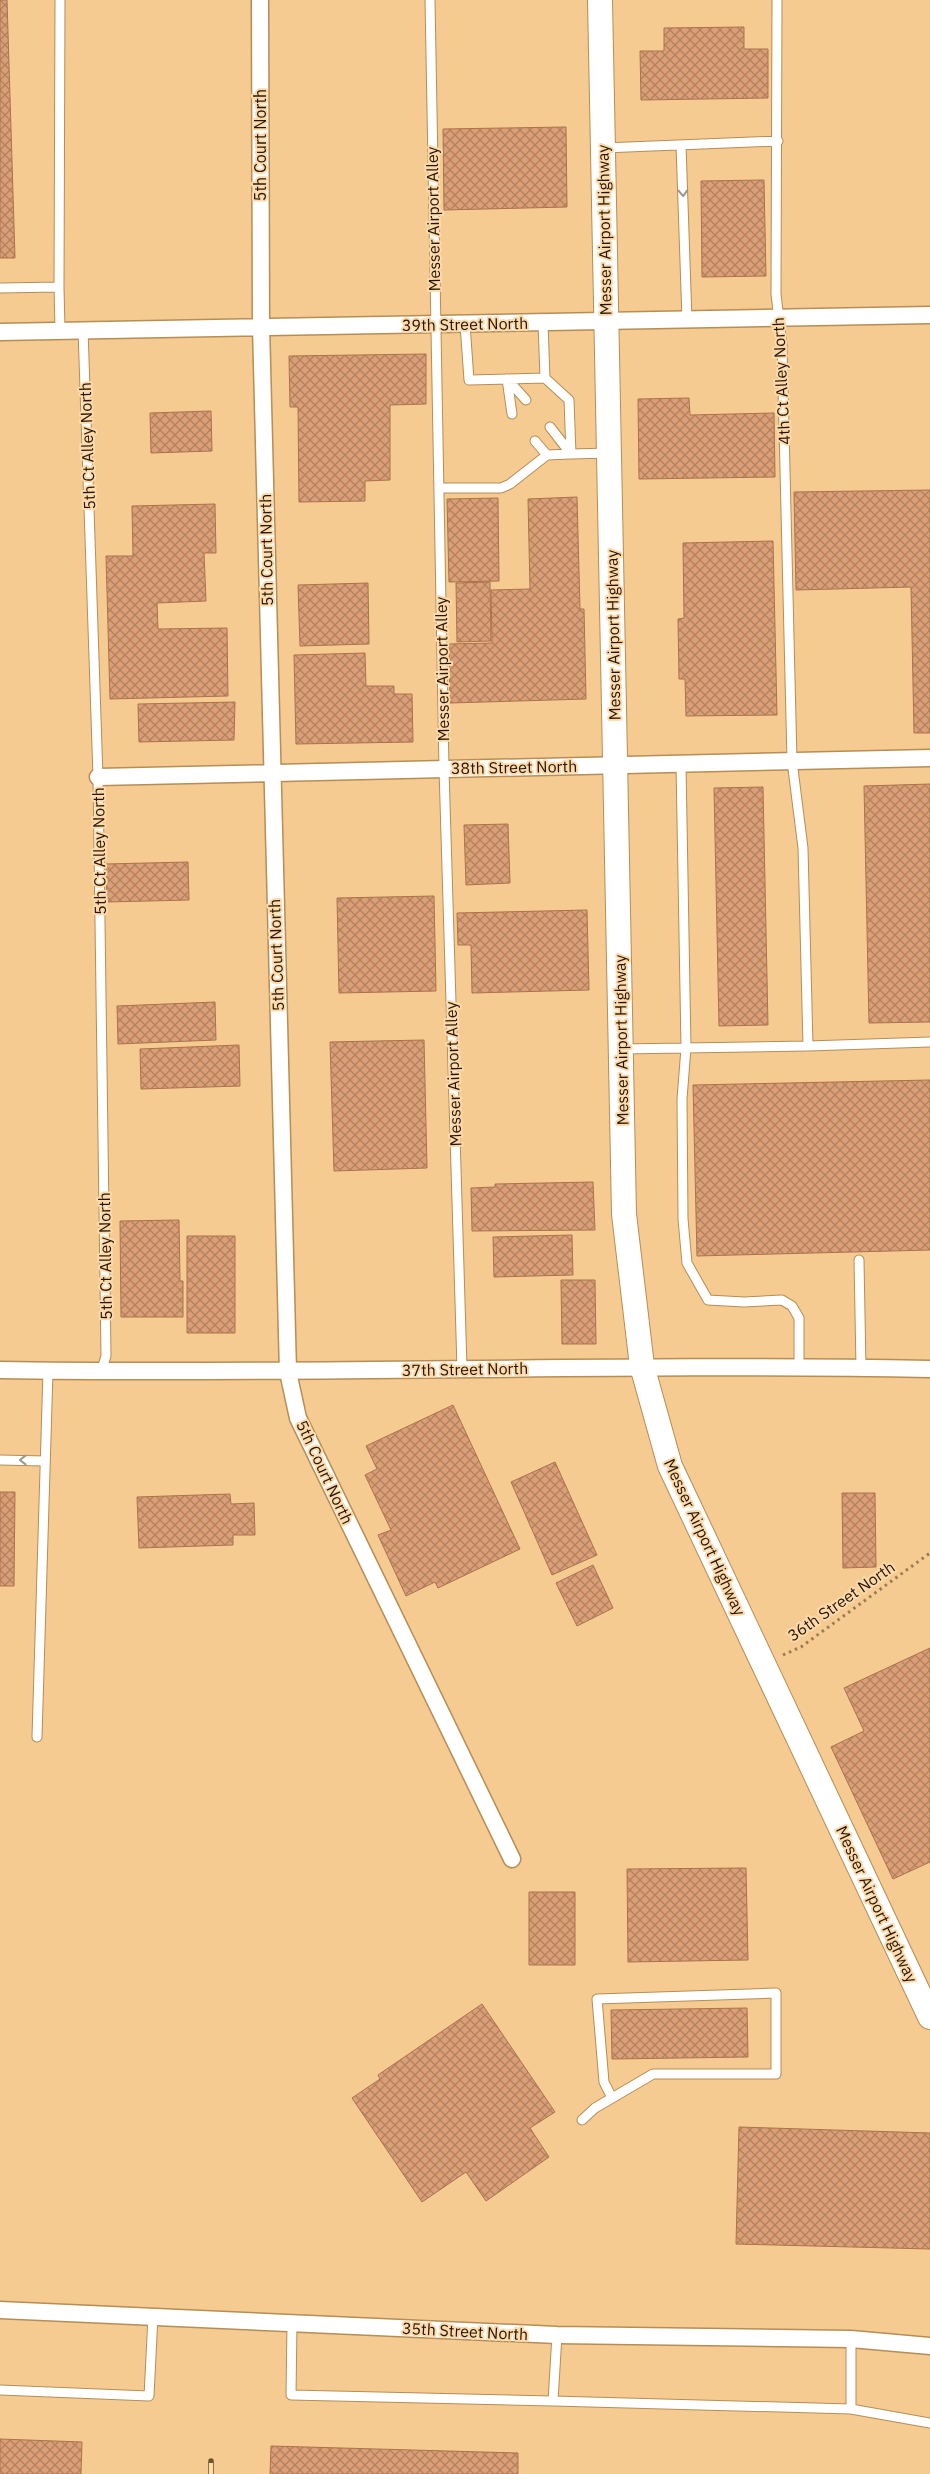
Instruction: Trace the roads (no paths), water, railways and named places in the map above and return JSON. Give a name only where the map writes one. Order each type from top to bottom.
[{"type":"main road","name":"Messer Airport Highway","points":[[600,0],[624,1214],[642,1366],[670,1466],[930,2017]]},
{"type":"street","name":"5th Court North","points":[[260,0],[260,326],[288,1372],[298,1418],[512,1859]]},
{"type":"street","name":"39th Street North","points":[[0,332],[930,315]]},
{"type":"street","name":"38th Street North","points":[[98,776],[930,758]]},
{"type":"street","name":"37th Street North","points":[[0,1370],[288,1372],[642,1366],[799,1366],[930,1369]]},
{"type":"street","name":"35th Street North","points":[[0,2310],[557,2335],[851,2339],[930,2346]]},
{"type":"lane","points":[[60,0],[60,330]]},
{"type":"lane","name":"Messer Airport Alley","points":[[430,0],[444,769],[462,1368]]},
{"type":"lane","name":"4th Ct Alley North","points":[[777,0],[776,294],[782,345],[792,762],[803,848],[808,1046]]},
{"type":"lane","points":[[603,148],[778,141]]},
{"type":"lane","points":[[681,145],[687,320]]},
{"type":"lane","points":[[0,288],[60,287]]},
{"type":"lane","points":[[543,323],[545,378]]},
{"type":"lane","points":[[465,324],[469,380],[545,378],[570,400],[571,454]]},
{"type":"lane","name":"5th Ct Alley North","points":[[83,329],[98,776],[106,1356],[100,1372]]},
{"type":"lane","points":[[507,379],[526,400]]},
{"type":"lane","points":[[507,379],[512,414]]},
{"type":"lane","points":[[550,427],[571,454]]},
{"type":"lane","points":[[535,441],[546,455]]},
{"type":"lane","points":[[439,488],[501,488],[510,484],[546,455],[609,452]]},
{"type":"lane","points":[[681,764],[686,1048],[682,1099],[683,1219],[687,1263],[708,1300],[744,1302],[782,1300],[792,1306],[799,1318],[799,1366]]},
{"type":"lane","points":[[621,1049],[930,1042]]},
{"type":"lane","points":[[859,1260],[861,1368]]},
{"type":"lane","points":[[37,1737],[48,1371]]},
{"type":"lane","points":[[0,1460],[46,1461]]},
{"type":"lane","points":[[582,2120],[612,2098],[653,2074],[776,2074],[776,1994],[597,1999],[604,2082],[612,2098]]},
{"type":"lane","points":[[0,2390],[149,2396],[153,2316]]},
{"type":"lane","points":[[292,2323],[291,2395],[851,2409],[930,2423]]},
{"type":"lane","points":[[553,2401],[557,2335]]},
{"type":"lane","points":[[851,2339],[851,2409]]},
{"type":"railway","points":[[211,2461],[211,2474]]}]
